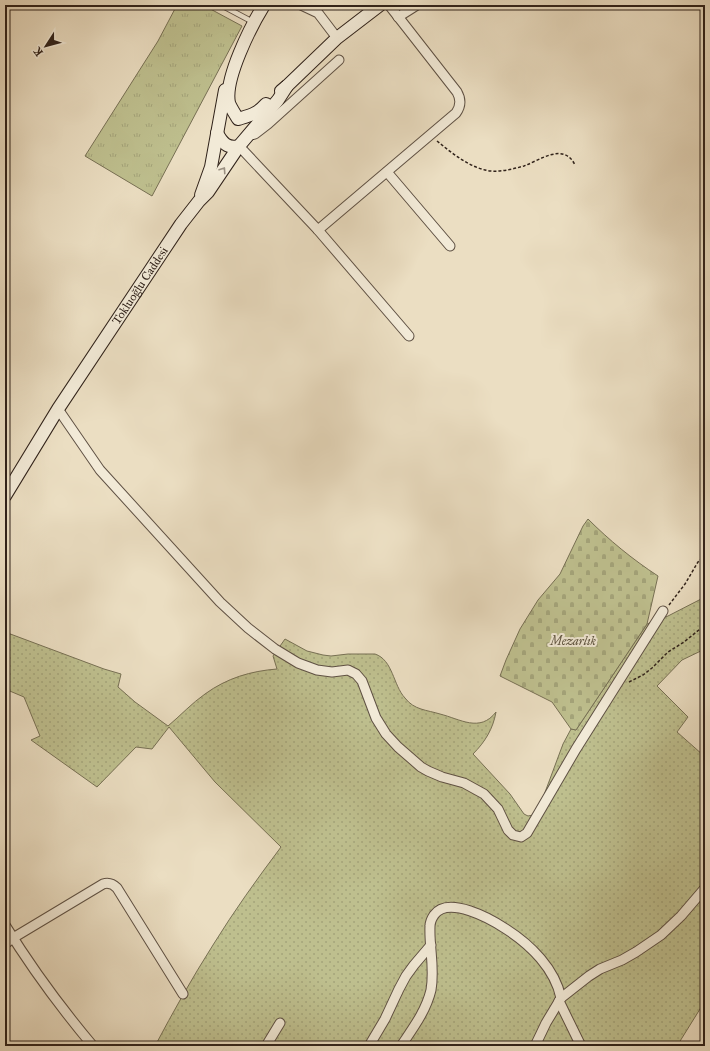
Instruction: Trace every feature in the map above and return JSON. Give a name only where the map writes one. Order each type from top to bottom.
[{"type":"street","points":[[199,200],[211,167],[226,86],[232,75],[253,22],[264,5]]},
{"type":"street","points":[[301,5],[318,14],[337,38]]},
{"type":"street","name":"Tokluoğlu Caddesi","points":[[238,118],[257,113],[337,38],[380,5]]},
{"type":"street","points":[[318,230],[456,114],[460,107],[460,99],[457,92],[389,5]]},
{"type":"street","points":[[398,17],[417,5]]},
{"type":"street","points":[[232,75],[229,102],[245,129],[247,136],[255,134],[268,124],[339,60]]},
{"type":"street","name":"Tokluoğlu Caddesi","points":[[5,496],[58,409],[177,231],[199,200],[208,192],[239,146],[278,100],[287,86]]},
{"type":"street","points":[[218,128],[230,119],[238,118]]},
{"type":"street","points":[[218,128],[221,140],[231,147],[239,146],[318,230],[408,336]]},
{"type":"street","points":[[387,172],[450,246]]},
{"type":"street","points":[[58,409],[100,470],[157,534],[234,615],[261,639],[298,664],[317,670],[332,672],[348,670],[356,674],[362,681],[376,718],[386,734],[398,747],[421,767],[428,771],[442,777],[464,783],[484,794],[498,809],[508,830],[513,835],[518,837],[521,837],[527,833],[576,749],[664,611]]},
{"type":"street","points":[[5,486],[19,473]]},
{"type":"street","points":[[5,944],[103,884],[112,884],[118,888],[183,994]]},
{"type":"street","points":[[535,1046],[546,1023],[560,1000],[589,976],[600,969],[622,960],[661,935],[681,916],[705,888]]},
{"type":"street","points":[[401,1046],[422,1014],[431,990],[433,973],[430,925],[433,916],[438,910],[450,906],[476,913],[508,930],[529,946],[554,976],[558,986],[560,1000],[581,1046]]},
{"type":"street","points":[[5,925],[61,1005],[93,1046]]},
{"type":"street","points":[[369,1046],[385,1019],[406,976],[431,945]]},
{"type":"street","points":[[266,1046],[280,1023]]},
{"type":"lane","points":[[221,5],[253,22]]},
{"type":"path","points":[[430,136],[470,164],[484,169],[498,171],[510,170],[524,166],[548,155],[558,154],[566,155],[575,165]]},
{"type":"path","points":[[664,611],[685,584],[698,562],[705,555]]},
{"type":"path","points":[[614,688],[643,675],[657,664],[668,652],[684,642],[705,625]]},
{"type":"green space","points":[[177,5],[203,5],[242,26],[152,196],[85,156],[158,41]]},
{"type":"green space","name":"Mezarlık","points":[[588,519],[621,549],[658,576],[647,624],[576,730],[571,729],[552,702],[500,676],[520,629],[538,600],[560,574],[583,526]]},
{"type":"green space","points":[[705,597],[705,649],[682,660],[657,686],[688,717],[677,732],[703,755],[705,753],[705,1001],[677,1046],[155,1046],[190,982],[221,932],[281,847],[215,782],[169,727],[152,749],[136,747],[97,787],[31,740],[40,736],[24,697],[5,689],[5,632],[121,674],[118,687],[135,702],[168,726],[191,705],[213,688],[240,676],[277,669],[273,656],[285,639],[307,651],[323,655],[375,654],[386,662],[401,693],[412,705],[470,723],[483,722],[496,712],[488,735],[473,754],[510,794],[524,814],[528,816],[533,815],[541,803],[563,744],[571,729],[576,730],[647,624],[668,616]]}]
